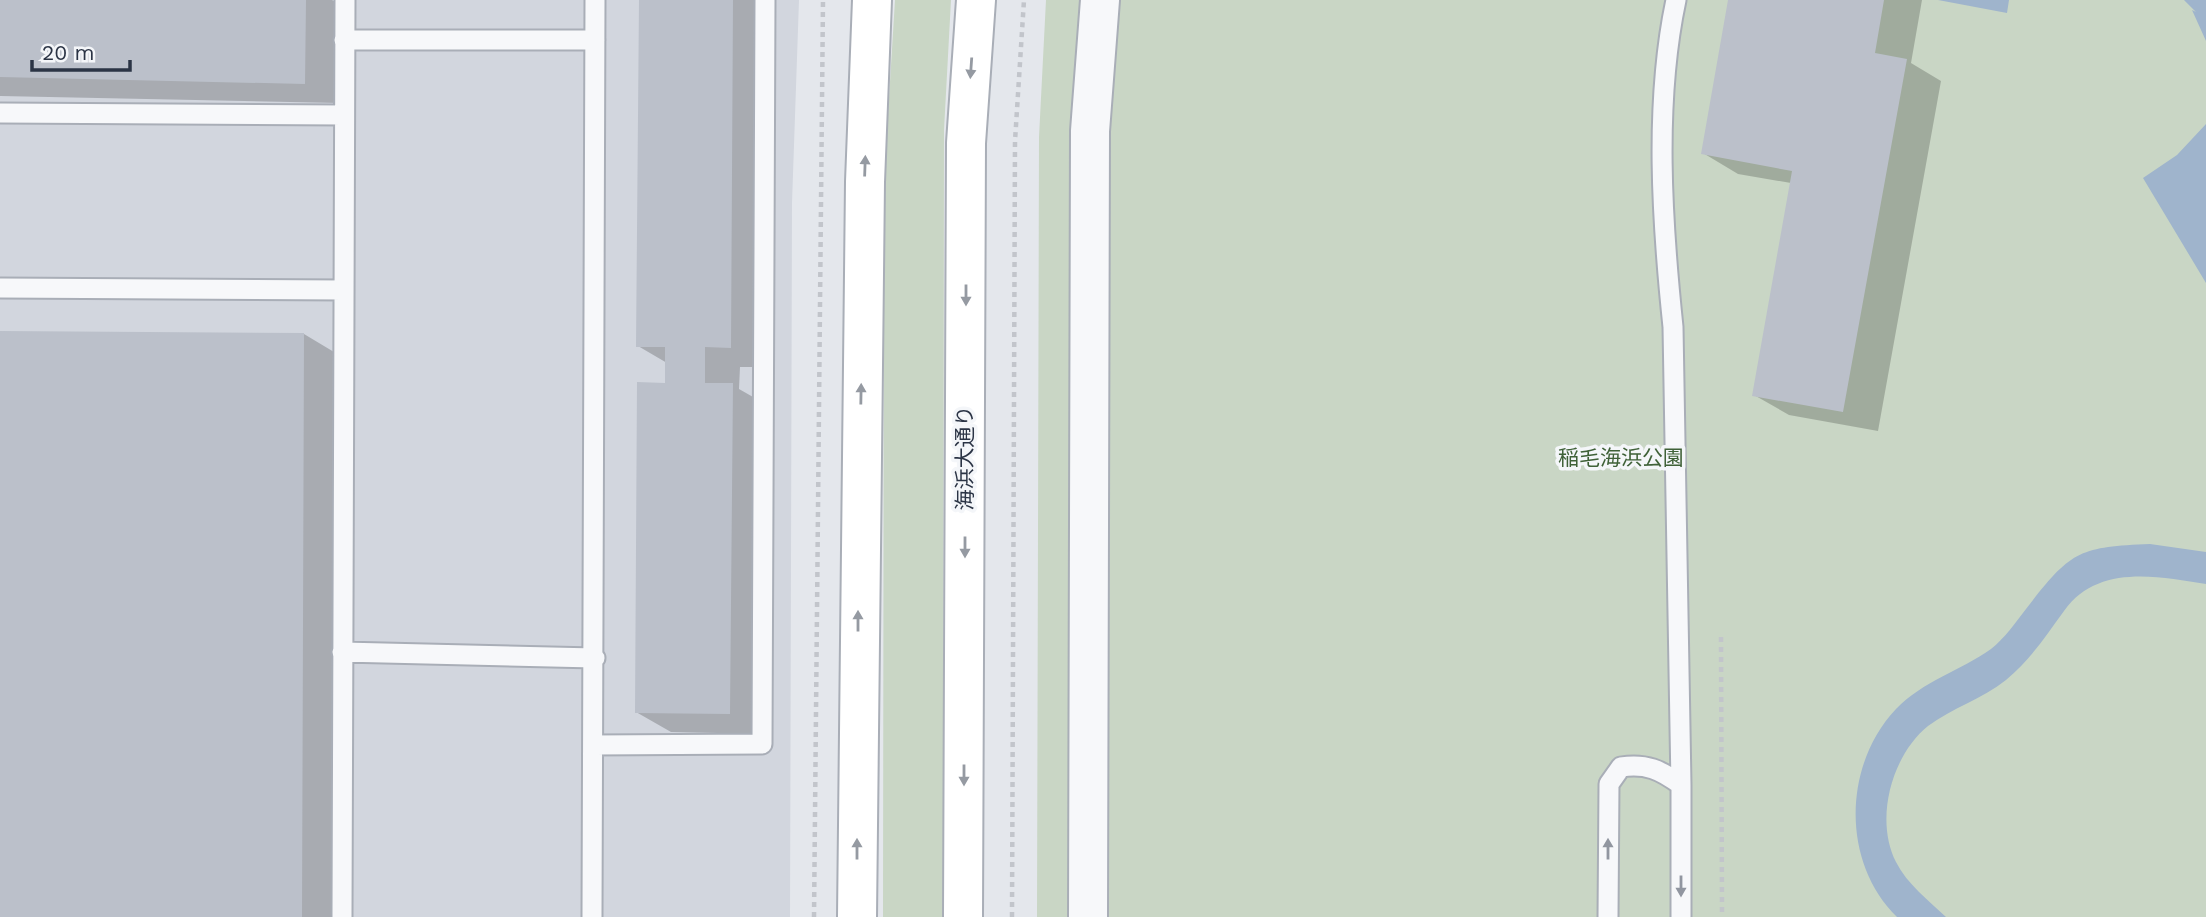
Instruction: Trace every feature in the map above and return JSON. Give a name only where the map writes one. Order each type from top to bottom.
[{"type":"street","points":[[857,917],[864,182],[872,0]]},
{"type":"street","name":"海浜大通り","points":[[963,917],[966,143],[976,0]]},
{"type":"street","points":[[1087,917],[1090,131],[1100,0]]},
{"type":"lane","points":[[341,917],[345,0]]},
{"type":"lane","points":[[592,917],[596,0]]},
{"type":"lane","points":[[593,745],[762,744],[765,0]]},
{"type":"lane","points":[[1676,0],[1668,38],[1663,113],[1667,271],[1673,327],[1681,917]]},
{"type":"lane","points":[[344,40],[596,40]]},
{"type":"lane","points":[[0,113],[344,115]]},
{"type":"lane","points":[[0,288],[344,289]]},
{"type":"lane","points":[[342,652],[595,658]]},
{"type":"lane","points":[[1608,917],[1609,784],[1621,767],[1638,764],[1661,771],[1681,786]]},
{"type":"path","points":[[814,917],[823,0]]},
{"type":"path","points":[[1012,917],[1015,141],[1024,0]]},
{"type":"path","points":[[1721,637],[1722,917]]},
{"type":"shaded area","points":[[0,0],[799,0],[792,203],[790,917],[0,917]]},
{"type":"green space","points":[[895,0],[951,0],[944,130],[943,917],[883,917],[884,180]]},
{"type":"green space","name":"稲毛海浜公園","points":[[1046,0],[2206,0],[2206,917],[1037,917],[1039,137]]},
{"type":"water","points":[[1938,0],[2009,0],[2007,13]]},
{"type":"water","points":[[2184,0],[2206,0],[2206,41],[2192,10],[2196,12]]},
{"type":"water","points":[[2206,124],[2206,283],[2143,178],[2177,155]]},
{"type":"water","points":[[2150,544],[2206,552],[2206,584],[2168,578],[2129,577],[2093,586],[2078,596],[2064,611],[2030,656],[2006,680],[1928,726],[1915,738],[1896,770],[1890,789],[1887,827],[1890,845],[1906,878],[1946,917],[1897,917],[1879,895],[1866,869],[1858,842],[1858,785],[1866,757],[1879,732],[1907,699],[1996,645],[2066,564],[2078,556],[2107,547]]},
{"type":"building","points":[[0,0],[306,0],[305,84],[0,77]]},
{"type":"building","points":[[639,0],[733,0],[731,348],[705,347],[705,383],[733,383],[730,714],[635,713],[637,382],[665,383],[665,347],[636,347]]},
{"type":"building","points":[[1728,0],[1884,0],[1875,53],[1907,59],[1843,412],[1752,396],[1792,171],[1701,154]]},
{"type":"building","points":[[0,331],[304,333],[302,917],[0,917]]}]
